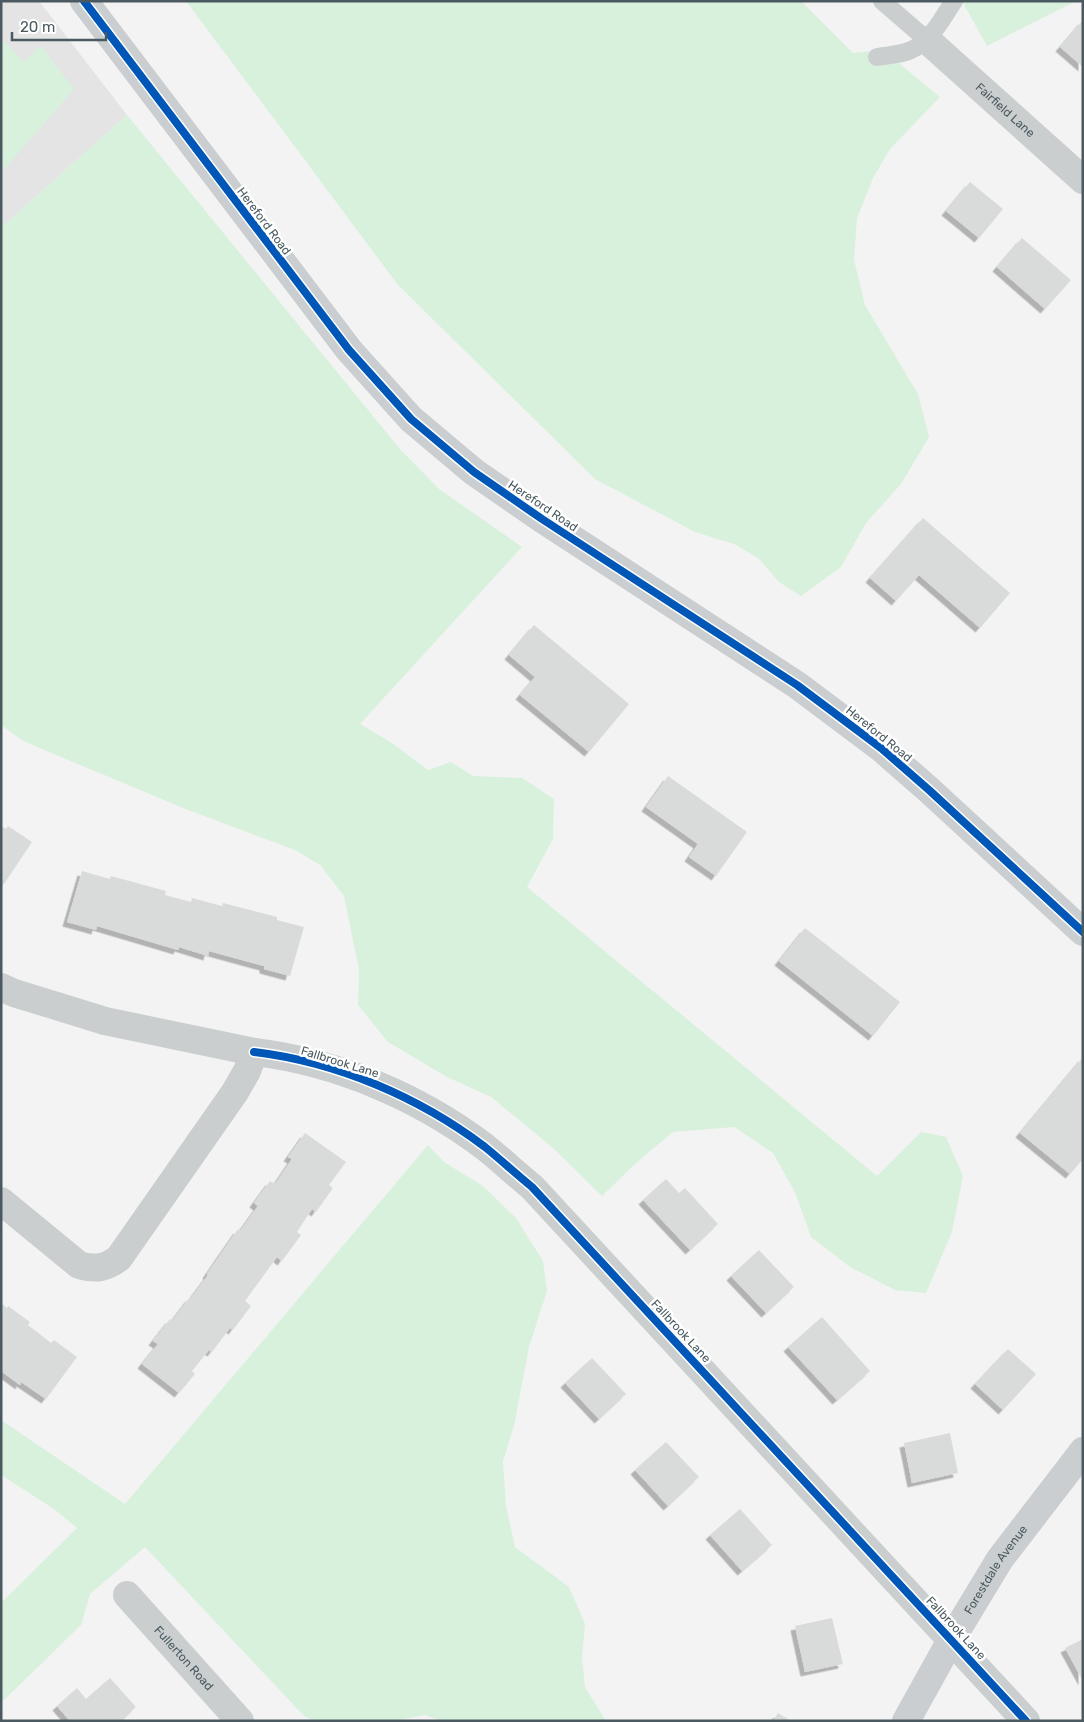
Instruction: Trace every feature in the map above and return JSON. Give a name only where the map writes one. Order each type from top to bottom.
[{"type":"street","name":"Hereford Road","points":[[84,1],[348,350],[411,419],[474,472],[542,519],[797,685],[881,748],[1083,932]]},
{"type":"street","name":"Fairfield Lane","points":[[927,40],[1083,180]]},
{"type":"street","name":"Fallbrook Lane","points":[[1,987],[14,993],[105,1021],[322,1066],[380,1086],[434,1114],[485,1147],[532,1187],[1026,1721]]},
{"type":"street","points":[[1,1201],[79,1264],[94,1268],[112,1263],[119,1258],[235,1092],[247,1071],[254,1052]]},
{"type":"street","name":"Forestdale Avenue","points":[[906,1721],[951,1640],[1000,1559],[1083,1451]]},
{"type":"street","name":"Fullerton Road","points":[[127,1596],[236,1719]]},
{"type":"lane","points":[[882,1],[927,40]]},
{"type":"lane","points":[[877,57],[912,50],[927,40],[954,1]]},
{"type":"shaded area","points":[[1,1],[39,1],[127,115],[1,228]]},
{"type":"green space","points":[[186,1],[801,1],[853,53],[883,50],[940,97],[890,149],[873,178],[857,218],[854,260],[865,305],[918,394],[929,437],[901,484],[866,523],[841,567],[801,596],[779,582],[758,558],[734,544],[695,532],[595,479],[398,285]]},
{"type":"green space","points":[[962,1],[1076,1],[987,46]]},
{"type":"green space","points":[[1,37],[24,62],[41,46],[74,89],[1,173]]},
{"type":"green space","points":[[127,115],[400,449],[439,489],[522,547],[360,724],[392,743],[428,770],[451,762],[473,776],[522,778],[554,799],[553,839],[527,887],[877,1176],[921,1132],[946,1137],[963,1176],[952,1232],[926,1293],[895,1290],[850,1267],[811,1237],[795,1192],[773,1153],[734,1127],[673,1132],[636,1163],[602,1196],[553,1148],[491,1097],[447,1077],[388,1042],[358,1005],[359,970],[344,896],[320,865],[295,850],[183,808],[23,741],[1,725],[1,228]]},
{"type":"green space","points":[[428,1145],[444,1162],[483,1186],[516,1218],[543,1261],[547,1291],[529,1347],[514,1426],[503,1461],[506,1506],[515,1547],[569,1587],[585,1624],[582,1657],[585,1687],[606,1721],[442,1721],[425,1715],[393,1721],[314,1721],[304,1716],[145,1547],[90,1594],[81,1625],[1,1703],[1,1603],[77,1528],[54,1509],[1,1475],[1,1420],[125,1504]]},
{"type":"building","points":[[1083,20],[1083,67],[1060,47]]},
{"type":"building","points":[[970,182],[1003,209],[979,238],[946,211]]},
{"type":"building","points":[[1022,238],[1071,280],[1045,309],[997,267]]},
{"type":"building","points":[[923,518],[1010,593],[980,628],[919,575],[896,601],[870,578]]},
{"type":"building","points":[[534,625],[629,704],[589,752],[520,695],[535,677],[509,655]]},
{"type":"building","points":[[668,776],[747,832],[716,876],[689,857],[698,844],[646,807]]},
{"type":"building","points":[[1,826],[6,829],[8,826],[32,842],[4,884],[1,882]]},
{"type":"building","points":[[82,871],[110,879],[111,876],[166,891],[165,895],[191,902],[192,898],[222,906],[223,903],[277,917],[277,920],[304,927],[290,976],[264,969],[264,966],[209,951],[208,956],[179,947],[178,950],[97,926],[96,930],[67,922]]},
{"type":"building","points":[[805,928],[900,1002],[873,1036],[779,961]]},
{"type":"building","points":[[1083,1057],[1083,1159],[1070,1174],[1020,1133]]},
{"type":"building","points":[[305,1133],[346,1162],[329,1185],[333,1188],[316,1212],[312,1209],[297,1232],[301,1235],[282,1261],[277,1257],[245,1301],[251,1306],[233,1330],[230,1328],[212,1352],[209,1350],[192,1371],[195,1374],[179,1393],[142,1364],[158,1344],[153,1341],[170,1319],[172,1321],[208,1275],[238,1229],[240,1231],[258,1206],[254,1203],[270,1181],[275,1184],[292,1159],[288,1157]]},
{"type":"building","points":[[666,1179],[679,1193],[685,1188],[718,1224],[690,1250],[643,1200]]},
{"type":"building","points":[[759,1250],[794,1287],[766,1313],[731,1276]]},
{"type":"building","points":[[1,1303],[30,1322],[28,1325],[51,1343],[54,1340],[77,1357],[46,1399],[21,1382],[20,1385],[1,1371]]},
{"type":"building","points":[[822,1317],[870,1371],[837,1400],[788,1347]]},
{"type":"building","points":[[1008,1349],[1036,1374],[1003,1410],[975,1384]]},
{"type":"building","points":[[592,1358],[626,1394],[599,1419],[565,1383]]},
{"type":"building","points":[[950,1433],[958,1473],[912,1483],[904,1443]]},
{"type":"building","points":[[666,1442],[699,1477],[668,1506],[635,1470]]},
{"type":"building","points":[[740,1509],[772,1545],[742,1571],[710,1535]]},
{"type":"building","points":[[832,1618],[843,1664],[805,1672],[795,1626]]},
{"type":"building","points":[[1083,1639],[1083,1681],[1065,1648]]},
{"type":"building","points":[[110,1678],[136,1707],[121,1721],[70,1721],[57,1706],[77,1688],[86,1699]]},
{"type":"building","points":[[778,1713],[791,1721],[773,1721]]},
{"type":"cycle path","points":[[84,1],[349,350],[411,419],[474,472],[542,519],[797,685],[881,748],[1083,932]]},
{"type":"cycle path","points":[[254,1052],[316,1064],[346,1073],[405,1098],[433,1112],[460,1129],[485,1147],[532,1187],[1026,1721]]}]
